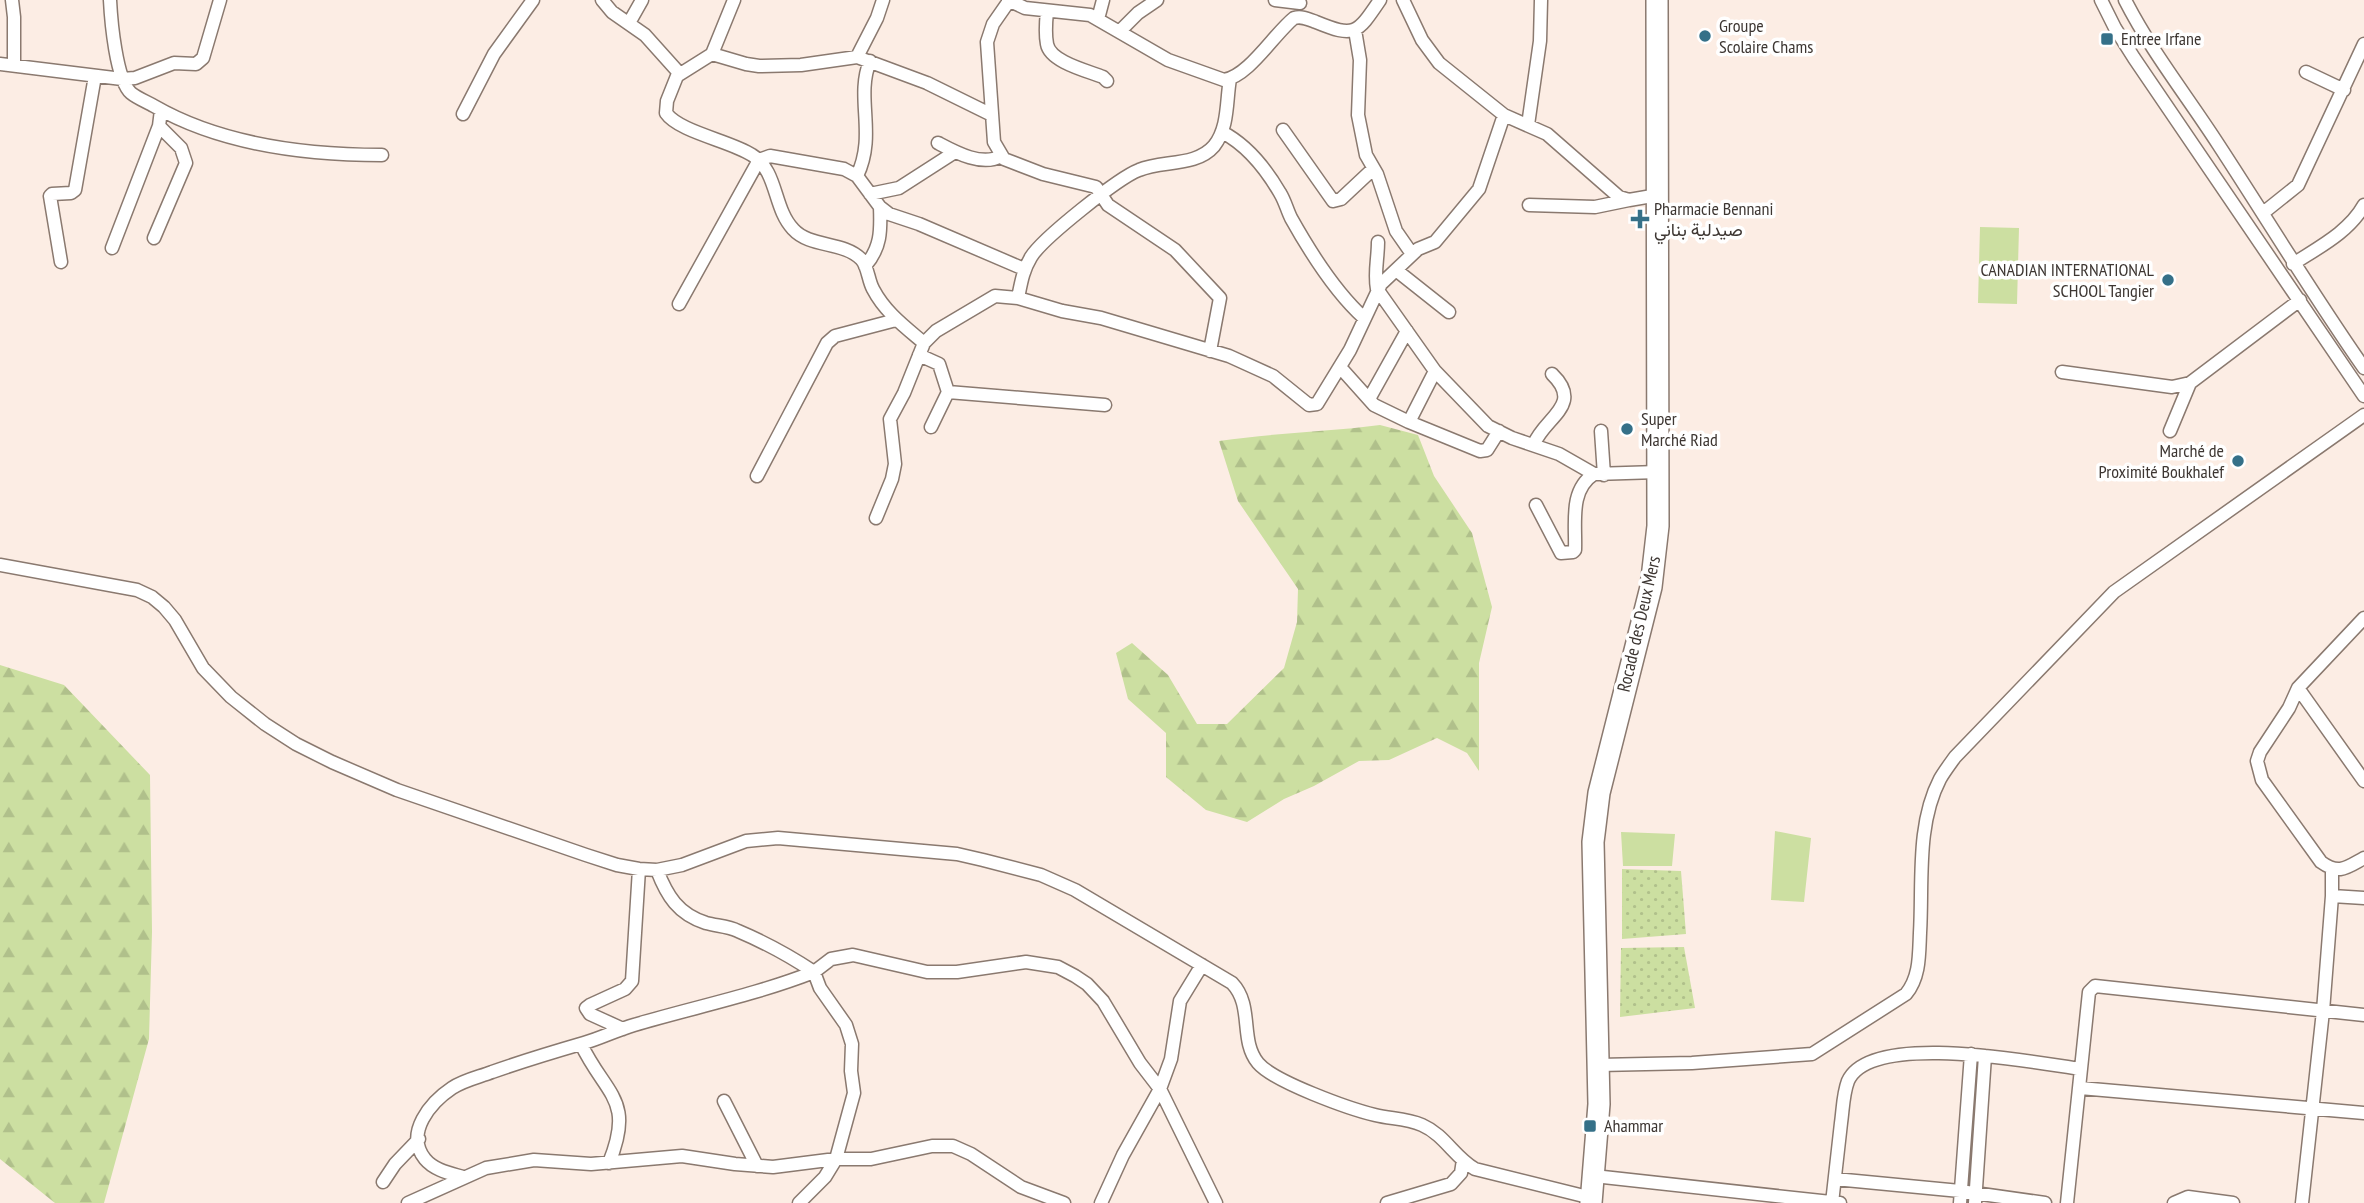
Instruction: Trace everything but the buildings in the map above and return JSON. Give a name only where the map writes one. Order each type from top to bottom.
[{"type":"highway","name":"Rocade des Deux Mers","points":[[1592,1201],[1599,1065],[1592,842],[1599,793],[1651,587],[1657,543],[1657,0]]},
{"type":"street","points":[[12,0],[15,18],[14,65]]},
{"type":"street","points":[[110,0],[122,79],[130,93],[185,123],[222,136],[311,151],[382,155]]},
{"type":"street","points":[[0,64],[122,79],[135,78],[174,62],[199,63],[203,58],[220,0]]},
{"type":"street","points":[[463,114],[494,54],[533,0]]},
{"type":"street","points":[[602,0],[612,12],[645,35],[680,74]]},
{"type":"street","points":[[629,23],[642,0]]},
{"type":"street","points":[[734,0],[712,54],[680,74],[667,101],[668,117],[736,146],[759,160],[770,176],[793,230],[810,240],[856,256],[865,266],[871,285],[881,302],[921,349],[939,364],[948,392],[931,427]]},
{"type":"street","points":[[857,57],[874,25],[883,0]]},
{"type":"street","points":[[1098,19],[1103,0]]},
{"type":"street","points":[[1119,32],[1138,13],[1157,0]]},
{"type":"street","points":[[1210,351],[1220,302],[1217,292],[1175,250],[1108,205],[1096,187],[1033,171],[1001,156],[994,142],[987,42],[993,24],[1009,1],[1025,8],[1083,13],[1168,60],[1219,79],[1230,79],[1241,72],[1294,18],[1300,1],[1275,0]]},
{"type":"street","points":[[1294,18],[1305,18],[1346,32],[1355,30],[1380,0]]},
{"type":"street","points":[[1404,0],[1429,51],[1472,91],[1504,116],[1528,125],[1554,140],[1612,193],[1629,200]]},
{"type":"street","points":[[1528,125],[1540,41],[1541,0]]},
{"type":"street","points":[[2101,0],[2134,58],[2364,396]]},
{"type":"street","points":[[2125,0],[2293,264],[2364,368]]},
{"type":"street","points":[[1047,10],[1049,51],[1056,58],[1107,81]]},
{"type":"street","points":[[1355,30],[1360,60],[1358,116],[1366,155],[1377,174],[1396,230],[1412,254]]},
{"type":"street","points":[[2263,213],[2298,185],[2364,44]]},
{"type":"street","points":[[712,54],[759,66],[801,65],[857,57],[948,92],[992,115]]},
{"type":"street","points":[[857,176],[863,163],[868,131],[864,86],[870,61]]},
{"type":"street","points":[[2306,72],[2344,90]]},
{"type":"street","points":[[61,262],[50,196],[75,190],[95,76]]},
{"type":"street","points":[[1018,298],[1024,269],[1037,248],[1101,196],[1138,170],[1201,156],[1212,148],[1222,132],[1230,79]]},
{"type":"street","points":[[112,248],[159,126],[161,110]]},
{"type":"street","points":[[876,518],[892,479],[895,464],[890,419],[904,393],[921,349],[936,331],[989,298],[1018,298],[1062,311],[1101,318],[1229,356],[1263,370],[1312,406],[1320,401],[1340,367],[1377,289],[1418,248],[1435,242],[1479,189],[1504,116]]},
{"type":"street","points":[[154,238],[186,163],[181,148],[159,126]]},
{"type":"street","points":[[1283,130],[1333,201],[1341,199],[1373,169]]},
{"type":"street","points":[[1222,132],[1255,157],[1281,195],[1311,251],[1353,308],[1364,317]]},
{"type":"street","points":[[938,143],[955,152],[983,159],[994,160],[1001,156]]},
{"type":"street","points":[[870,194],[899,188],[955,152]]},
{"type":"street","points":[[679,304],[759,160],[770,156],[844,169],[857,176],[888,214],[919,224],[1024,269]]},
{"type":"street","points":[[1529,205],[1595,207],[1658,195]]},
{"type":"street","points":[[2293,264],[2345,229],[2357,218],[2364,205]]},
{"type":"street","points":[[865,266],[875,255],[879,244],[880,207]]},
{"type":"street","points":[[1378,242],[1374,274],[1377,289],[1435,370],[1488,426],[1559,454],[1599,474]]},
{"type":"street","points":[[1396,270],[1449,312]]},
{"type":"street","points":[[2062,372],[2172,387],[2190,383],[2300,300]]},
{"type":"street","points":[[757,476],[827,343],[835,336],[896,320]]},
{"type":"street","points":[[1369,399],[1407,331]]},
{"type":"street","points":[[1340,367],[1374,405],[1479,451],[1487,450],[1499,431]]},
{"type":"street","points":[[1409,422],[1435,370]]},
{"type":"street","points":[[1534,444],[1538,435],[1563,406],[1565,396],[1560,382],[1552,374]]},
{"type":"street","points":[[2170,431],[2190,383]]},
{"type":"street","points":[[948,392],[1105,405]]},
{"type":"street","points":[[1599,1065],[1692,1063],[1812,1054],[1906,995],[1915,981],[1918,961],[1927,816],[1940,779],[1955,757],[2114,592],[2364,415]]},
{"type":"street","points":[[1599,474],[1601,432]]},
{"type":"street","points":[[1536,505],[1561,553],[1573,552],[1578,489],[1585,480],[1599,474],[1658,472]]},
{"type":"street","points":[[0,565],[137,590],[164,607],[175,620],[199,662],[214,680],[265,724],[296,744],[397,790],[617,865],[657,870],[682,865],[737,844],[778,838],[957,854],[1019,868],[1056,881],[1104,906],[1233,984],[1241,995],[1251,1049],[1265,1069],[1353,1109],[1378,1116],[1407,1119],[1424,1126],[1445,1140],[1468,1165],[1484,1172],[1592,1201]]},
{"type":"street","points":[[2302,1203],[2323,1011],[2332,870],[2313,852],[2274,799],[2257,761],[2298,688],[2364,618]]},
{"type":"street","points":[[2298,688],[2364,781]]},
{"type":"street","points":[[2332,870],[2343,869],[2364,858]]},
{"type":"street","points":[[623,1029],[586,1012],[586,1008],[625,989],[632,981],[639,869]]},
{"type":"street","points":[[657,870],[667,895],[684,913],[737,930],[792,957],[814,972],[820,988],[846,1025],[852,1044],[853,1093],[836,1158],[825,1177],[799,1203]]},
{"type":"street","points":[[2332,896],[2364,898]]},
{"type":"street","points":[[463,1177],[439,1170],[426,1160],[420,1151],[421,1121],[435,1102],[453,1087],[623,1029],[771,989],[814,972],[831,960],[853,955],[915,970],[941,973],[1026,962],[1058,967],[1075,976],[1095,992],[1140,1063],[1160,1089],[1219,1201]]},
{"type":"street","points":[[1101,1203],[1160,1089],[1171,1059],[1180,1001],[1202,964]]},
{"type":"street","points":[[2067,1203],[2089,992],[2095,986],[2364,1015]]},
{"type":"street","points":[[581,1044],[618,1105],[620,1132],[609,1163]]},
{"type":"street","points":[[1594,1176],[1835,1203],[1843,1100],[1853,1072],[1879,1058],[1971,1054],[2081,1069]]},
{"type":"street","points":[[1960,1197],[1971,1054]]},
{"type":"street","points":[[1975,1198],[1985,1056]]},
{"type":"street","points":[[2080,1088],[2364,1113]]},
{"type":"street","points":[[724,1101],[757,1166]]},
{"type":"street","points":[[383,1182],[408,1148],[419,1139]]},
{"type":"street","points":[[408,1203],[463,1177],[499,1166],[534,1160],[609,1163],[682,1156],[757,1166],[794,1165],[836,1158],[871,1158],[933,1146],[953,1146],[971,1154],[1021,1188],[1064,1203]]},
{"type":"street","points":[[1387,1203],[1451,1184],[1461,1173],[1463,1160]]},
{"type":"street","points":[[1835,1179],[1960,1197],[2045,1203]]},
{"type":"street","points":[[2174,1203],[2188,1197],[2233,1203]]},
{"type":"green space","points":[[1980,227],[2019,228],[2017,304],[1978,303]]},
{"type":"green space","points":[[1380,425],[1418,435],[1434,476],[1472,533],[1492,607],[1479,663],[1479,771],[1467,753],[1437,738],[1389,760],[1359,761],[1284,799],[1247,822],[1206,810],[1166,777],[1166,733],[1128,699],[1116,653],[1132,643],[1168,675],[1197,724],[1227,724],[1284,668],[1297,622],[1298,589],[1238,501],[1219,441]]},
{"type":"green space","points":[[0,665],[64,685],[150,775],[152,932],[149,1039],[104,1203],[55,1203],[0,1159]]},
{"type":"green space","points":[[1775,831],[1811,838],[1804,902],[1771,900]]},
{"type":"green space","points":[[1621,832],[1675,834],[1672,866],[1623,866]]},
{"type":"green space","points":[[1622,869],[1681,871],[1686,934],[1622,939]]},
{"type":"green space","points":[[1684,947],[1695,1008],[1620,1017],[1621,948]]},
{"type":"place","name":"Groupe Scolaire Chams","points":[[1705,36]]},
{"type":"place","name":"Entree Irfane","points":[[2107,39]]},
{"type":"place","name":"Pharmacie Bennani صيدلية بناني","points":[[1640,219]]},
{"type":"place","name":"CANADIAN INTERNATIONAL SCHOOL Tangier","points":[[2168,280]]},
{"type":"place","name":"Super Marché Riad","points":[[1627,429]]},
{"type":"place","name":"Marché de Proximité Boukhalef","points":[[2238,461]]},
{"type":"place","name":"Ahammar","points":[[1590,1126]]}]
